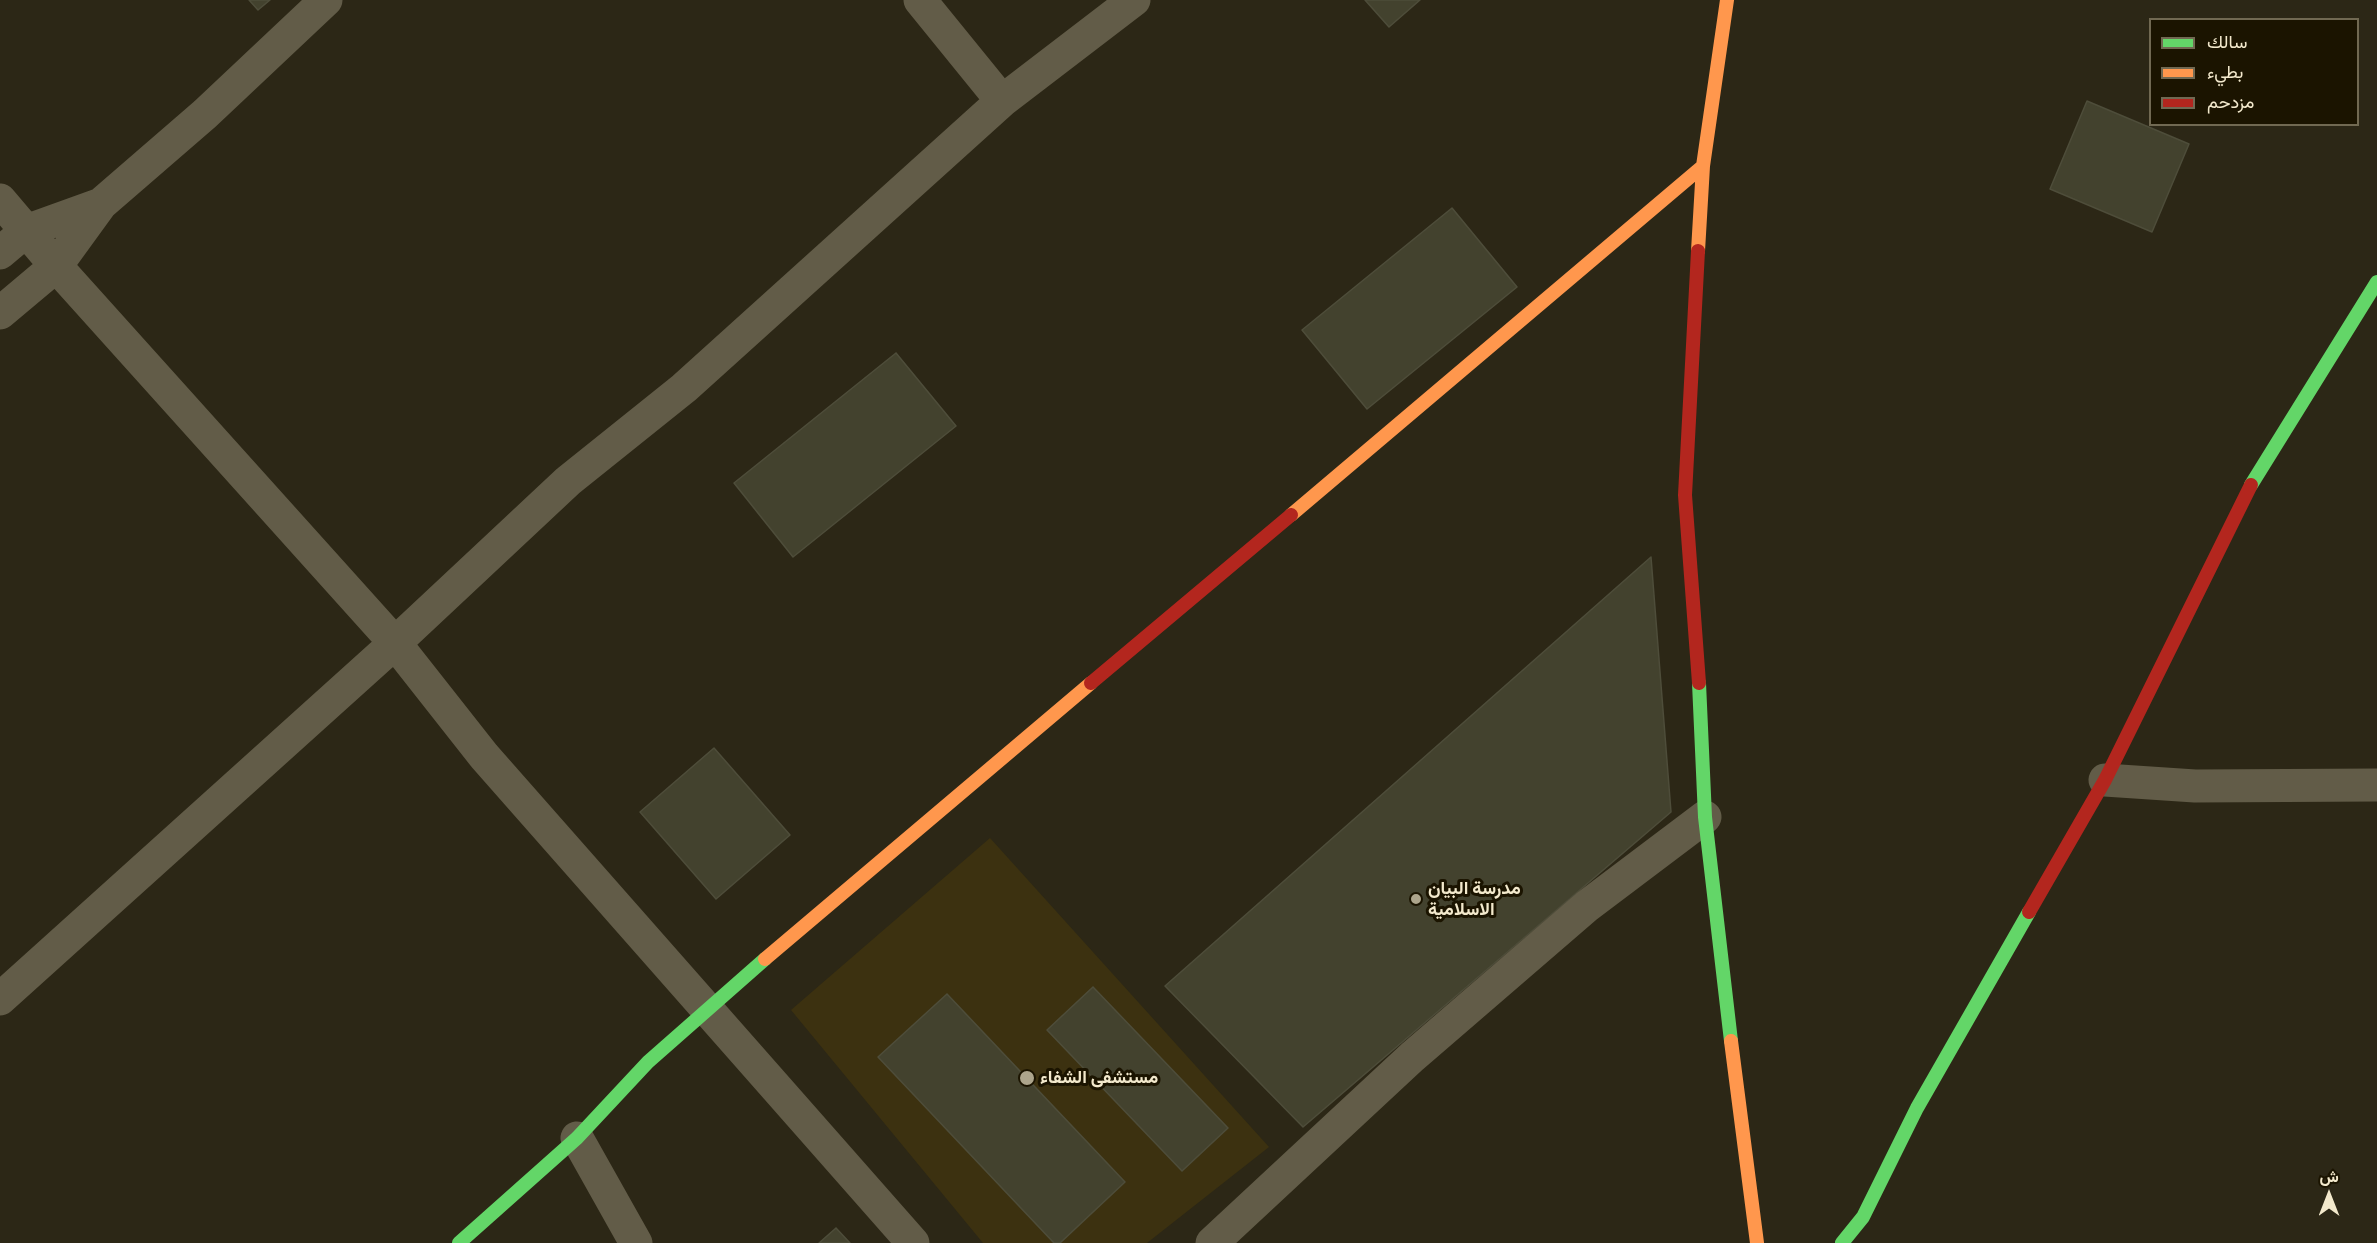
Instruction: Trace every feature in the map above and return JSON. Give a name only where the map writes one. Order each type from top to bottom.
[{"type":"street","points":[[0,313],[56,266],[101,204],[205,114],[326,0]]},
{"type":"street","points":[[920,0],[1002,101]]},
{"type":"street","points":[[0,999],[395,643],[568,481],[684,388],[1002,101],[1134,0]]},
{"type":"street","points":[[1726,0],[1703,166],[1685,495],[1700,694],[1705,817],[1742,1141],[1757,1243]]},
{"type":"street","points":[[459,1243],[577,1138],[648,1062],[707,1008],[1703,166]]},
{"type":"street","points":[[0,200],[56,266],[395,643],[484,756],[913,1243]]},
{"type":"street","points":[[0,253],[26,231],[101,204]]},
{"type":"street","points":[[1842,1243],[1863,1217],[1917,1108],[2105,780],[2246,494],[2377,282]]},
{"type":"street","points":[[2105,780],[2196,786],[2377,785]]},
{"type":"street","points":[[1212,1243],[1412,1057],[1587,906],[1705,817]]},
{"type":"street","points":[[577,1138],[636,1243]]},
{"type":"shaded area","name":"مستشفى الشفاء","points":[[990,838],[1269,1147],[1147,1243],[983,1243],[791,1010]]},
{"type":"building","points":[[249,0],[270,0],[258,10]]},
{"type":"building","points":[[1365,0],[1420,0],[1389,27]]},
{"type":"building","points":[[2087,101],[2189,144],[2152,232],[2050,189]]},
{"type":"building","points":[[1452,208],[1517,287],[1367,409],[1302,330]]},
{"type":"building","points":[[896,353],[956,426],[793,557],[734,483]]},
{"type":"building","name":"مدرسة البيان الاسلامية","points":[[1651,557],[1671,812],[1303,1127],[1165,986]]},
{"type":"building","points":[[714,748],[790,835],[716,899],[640,812]]},
{"type":"building","points":[[1093,987],[1228,1128],[1182,1171],[1047,1030]]},
{"type":"building","points":[[947,994],[1125,1182],[1060,1243],[1054,1243],[878,1057]]},
{"type":"building","points":[[836,1228],[850,1243],[819,1243]]},
{"type":"traffic: fast","points":[[2251,485],[2377,282]]},
{"type":"traffic: fast","points":[[1699,683],[1705,817],[1731,1041]]},
{"type":"traffic: fast","points":[[1842,1243],[1863,1217],[1917,1108],[2029,912]]},
{"type":"traffic: fast","points":[[459,1243],[577,1138],[648,1062],[765,959]]},
{"type":"traffic: slow","points":[[1698,251],[1703,166],[1727,0]]},
{"type":"traffic: slow","points":[[1291,515],[1703,166]]},
{"type":"traffic: slow","points":[[765,959],[1091,683]]},
{"type":"traffic: slow","points":[[1731,1041],[1757,1243]]},
{"type":"traffic: jam","points":[[1698,251],[1685,495],[1699,683]]},
{"type":"traffic: jam","points":[[2029,912],[2105,780],[2251,485]]},
{"type":"traffic: jam","points":[[1091,683],[1291,515]]},
{"type":"place","name":"مدرسة البيان الاسلامية","points":[[1416,899]]},
{"type":"place","name":"مستشفى الشفاء","points":[[1027,1078]]}]
